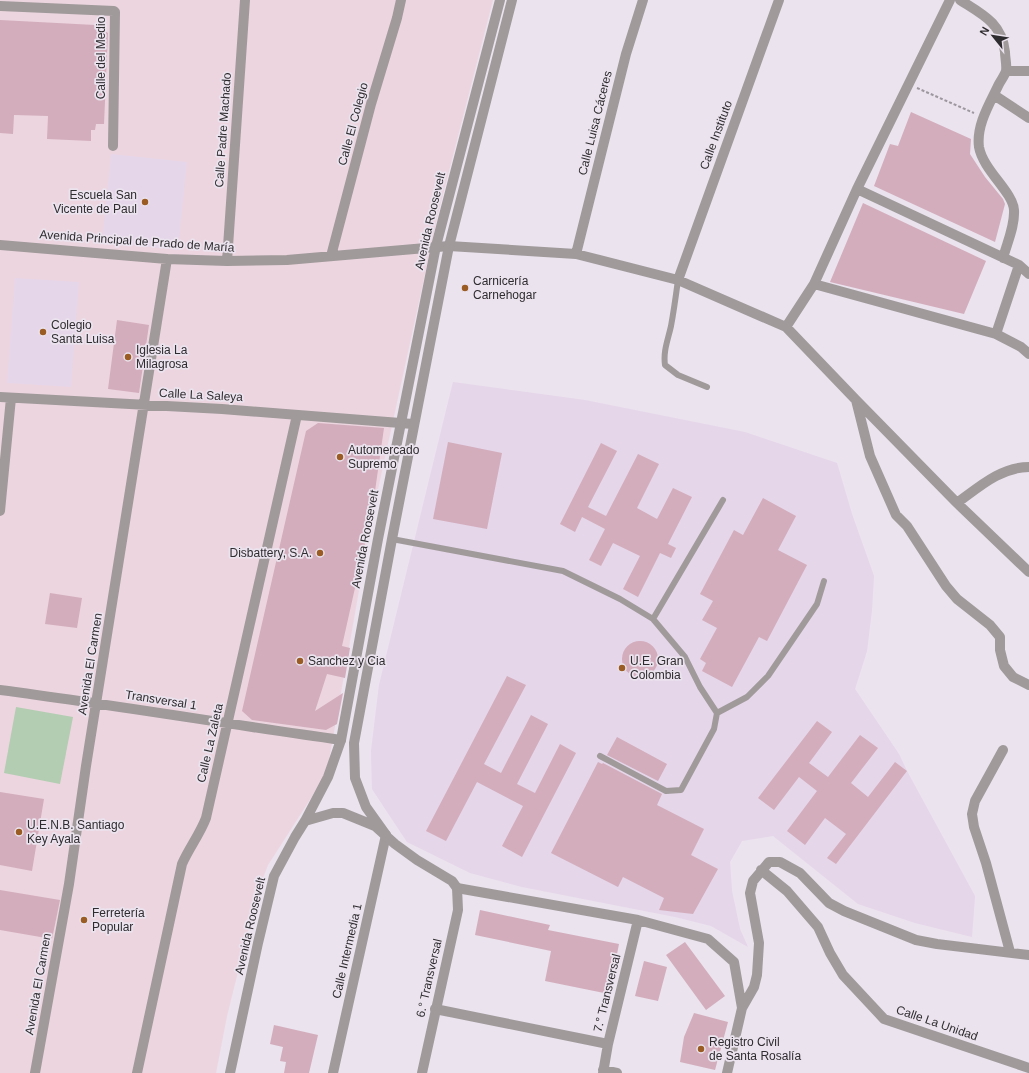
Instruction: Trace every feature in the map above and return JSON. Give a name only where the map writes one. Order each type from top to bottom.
[{"type":"street","name":"Calle Padre Machado","points":[[226,261],[244,0]]},
{"type":"street","name":"Calle El Colegio","points":[[331,256],[371,104],[397,18],[400,0]]},
{"type":"street","name":"Avenida Roosevelt","points":[[230,1073],[274,876],[328,777],[341,740],[378,539],[436,246],[500,0]]},
{"type":"street","name":"Avenida Roosevelt","points":[[386,835],[366,807],[355,778],[354,749],[413,424],[449,246],[512,0]]},
{"type":"street","name":"Calle Luisa Cáceres","points":[[576,254],[626,54],[643,0]]},
{"type":"street","name":"Calle Instituto","points":[[678,280],[779,0]]},
{"type":"street","points":[[950,0],[857,189],[814,284],[786,327],[957,502],[1029,572]]},
{"type":"street","points":[[960,0],[985,16],[999,30],[1004,44],[1006,71],[986,109],[980,131],[979,147],[984,162],[1011,200],[1014,210],[1003,258]]},
{"type":"street","name":"Calle del Medio","points":[[0,6],[115,12],[113,146]]},
{"type":"street","points":[[1006,71],[1029,72]]},
{"type":"street","points":[[994,95],[1029,118]]},
{"type":"street","points":[[857,189],[1019,265],[1029,274]]},
{"type":"street","name":"Avenida Principal de Prado de María","points":[[0,245],[166,258],[226,261],[287,260],[436,246],[576,254],[678,280],[786,327]]},
{"type":"street","name":"Avenida El Carmen","points":[[34,1073],[69,884],[86,766],[166,258]]},
{"type":"street","points":[[996,334],[1019,265]]},
{"type":"street","points":[[814,284],[996,334],[1021,346],[1029,354]]},
{"type":"street","name":"Calle La Saleya","points":[[0,397],[297,415],[413,424]]},
{"type":"street","points":[[0,511],[11,398]]},
{"type":"street","points":[[856,400],[870,456],[896,515],[906,526],[946,586],[957,599],[990,625],[1000,637],[1000,650],[1004,666],[1013,677],[1029,685]]},
{"type":"street","name":"Calle La Zaleta","points":[[137,1073],[182,864],[206,818],[297,415]]},
{"type":"street","points":[[957,502],[1000,473],[1019,467],[1029,468]]},
{"type":"street","name":"Transversal 1","points":[[0,690],[97,703],[341,740]]},
{"type":"street","points":[[1003,750],[975,801],[972,814],[974,827],[986,863],[1010,952]]},
{"type":"street","points":[[305,821],[333,813],[343,813],[375,826],[395,844],[417,860],[452,881],[457,888],[638,920],[708,939],[734,962],[742,1008]]},
{"type":"street","name":"Calle Intermedia 1","points":[[333,1073],[386,835]]},
{"type":"street","points":[[727,1073],[742,1008],[754,987],[757,975],[758,943],[750,893],[754,881],[761,870],[769,862],[780,862],[800,873],[829,902],[844,911],[916,940],[937,944],[1029,955]]},
{"type":"street","name":"Calle La Unidad","points":[[761,870],[787,891],[818,927],[830,953],[843,975],[884,1019],[1029,1068]]},
{"type":"street","name":"6.° Transversal","points":[[422,1073],[458,910],[457,888]]},
{"type":"street","name":"7.° Transversal","points":[[603,1072],[608,1044],[638,920]]},
{"type":"street","points":[[435,1009],[608,1044]]},
{"type":"street","points":[[603,1072],[617,1073]]},
{"type":"lane","points":[[678,280],[674,313],[669,336],[665,346],[665,365],[678,375],[707,387]]},
{"type":"lane","points":[[653,619],[723,500]]},
{"type":"lane","points":[[392,539],[563,571],[620,599],[653,619],[685,657],[700,687],[717,713],[714,729],[681,790],[666,791],[600,756]]},
{"type":"lane","points":[[717,713],[747,697],[768,676],[817,604],[824,581]]},
{"type":"path","points":[[908,84],[984,117]]},
{"type":"shaded area","points":[[0,0],[493,0],[439,210],[372,517],[329,760],[323,777],[311,798],[268,865],[258,891],[227,1016],[216,1073],[0,1073]]},
{"type":"shaded area","name":"Escuela San Vicente de Paul","points":[[111,154],[187,162],[178,250],[102,242]]},
{"type":"shaded area","name":"Colegio Santa Luisa","points":[[15,278],[79,282],[71,387],[7,383]]},
{"type":"shaded area","name":"U.E. Gran Colombia","points":[[453,382],[585,400],[745,432],[837,463],[852,514],[874,576],[867,651],[855,689],[899,754],[975,896],[972,937],[915,923],[858,904],[773,836],[742,841],[730,862],[732,891],[740,929],[748,947],[711,926],[675,917],[522,887],[470,873],[407,842],[372,789],[371,751],[379,685]]},
{"type":"green space","points":[[16,707],[73,717],[60,784],[4,773]]},
{"type":"building","points":[[0,20],[95,25],[108,33],[104,124],[96,124],[95,130],[91,130],[91,141],[47,139],[48,116],[14,115],[13,134],[0,133]]},
{"type":"building","points":[[911,112],[971,139],[970,154],[985,177],[1003,199],[1005,204],[995,242],[874,186],[890,144],[898,146]]},
{"type":"building","points":[[863,203],[986,261],[964,314],[830,282]]},
{"type":"building","name":"Iglesia La Milagrosa","points":[[117,320],[149,325],[139,393],[108,389]]},
{"type":"building","points":[[318,423],[384,428],[372,512],[342,646],[350,648],[345,678],[327,674],[315,711],[343,693],[337,724],[326,730],[252,720],[242,711],[306,431]]},
{"type":"building","points":[[448,442],[502,453],[487,529],[433,519]]},
{"type":"building","points":[[601,443],[617,451],[588,507],[606,516],[638,454],[659,464],[637,508],[657,519],[673,488],[692,497],[668,544],[676,548],[671,558],[660,553],[638,597],[623,589],[640,556],[613,543],[601,566],[589,560],[605,529],[582,517],[575,532],[560,524]]},
{"type":"building","points":[[763,498],[796,516],[778,550],[807,565],[767,641],[759,637],[732,687],[702,671],[706,663],[700,659],[717,628],[702,620],[713,601],[700,594],[734,530],[743,535]]},
{"type":"building","points":[[50,593],[82,598],[77,628],[45,624]]},
{"type":"building","points":[[640,641],[653,646],[658,659],[653,672],[640,677],[627,672],[622,659],[627,646]]},
{"type":"building","points":[[507,676],[526,685],[484,764],[501,773],[531,715],[548,724],[517,784],[535,793],[560,744],[576,753],[522,857],[502,846],[523,806],[477,782],[446,841],[426,831]]},
{"type":"building","points":[[817,721],[832,732],[809,763],[828,777],[860,735],[878,748],[851,783],[868,797],[895,762],[907,771],[836,864],[827,858],[846,834],[825,818],[805,845],[787,831],[817,791],[799,777],[774,810],[758,798]]},
{"type":"building","points":[[617,737],[667,764],[658,781],[607,755]]},
{"type":"building","points":[[598,762],[603,763],[662,794],[657,805],[704,829],[691,855],[718,869],[693,914],[659,910],[664,898],[623,877],[618,887],[551,853]]},
{"type":"building","name":"U.E.N.B. Santiago Key Ayala","points":[[0,792],[44,799],[32,871],[0,865]]},
{"type":"building","points":[[0,890],[60,900],[52,939],[0,930]]},
{"type":"building","points":[[480,910],[550,925],[548,930],[619,944],[609,994],[545,981],[551,951],[475,935]]},
{"type":"building","points":[[685,942],[725,996],[706,1010],[666,955]]},
{"type":"building","points":[[644,961],[667,967],[658,1001],[635,996]]},
{"type":"building","name":"Registro Civil de Santa Rosalía","points":[[694,1013],[728,1022],[715,1070],[680,1062],[684,1037]]},
{"type":"building","points":[[274,1025],[318,1035],[309,1073],[284,1073],[286,1062],[280,1061],[283,1047],[270,1044]]},
{"type":"place","name":"Escuela San Vicente de Paul","points":[[145,202]]},
{"type":"place","name":"Carnicería Carnehogar","points":[[465,288]]},
{"type":"place","name":"Colegio Santa Luisa","points":[[43,332]]},
{"type":"place","name":"Iglesia La Milagrosa","points":[[128,357]]},
{"type":"place","name":"Automercado Supremo","points":[[340,457]]},
{"type":"place","name":"Disbattery, S.A.","points":[[320,553]]},
{"type":"place","name":"Sanchez y Cia","points":[[300,661]]},
{"type":"place","name":"U.E. Gran Colombia","points":[[622,668]]},
{"type":"place","name":"U.E.N.B. Santiago Key Ayala","points":[[19,832]]},
{"type":"place","name":"Ferretería Popular","points":[[84,920]]},
{"type":"place","name":"Registro Civil de Santa Rosalía","points":[[701,1049]]}]
